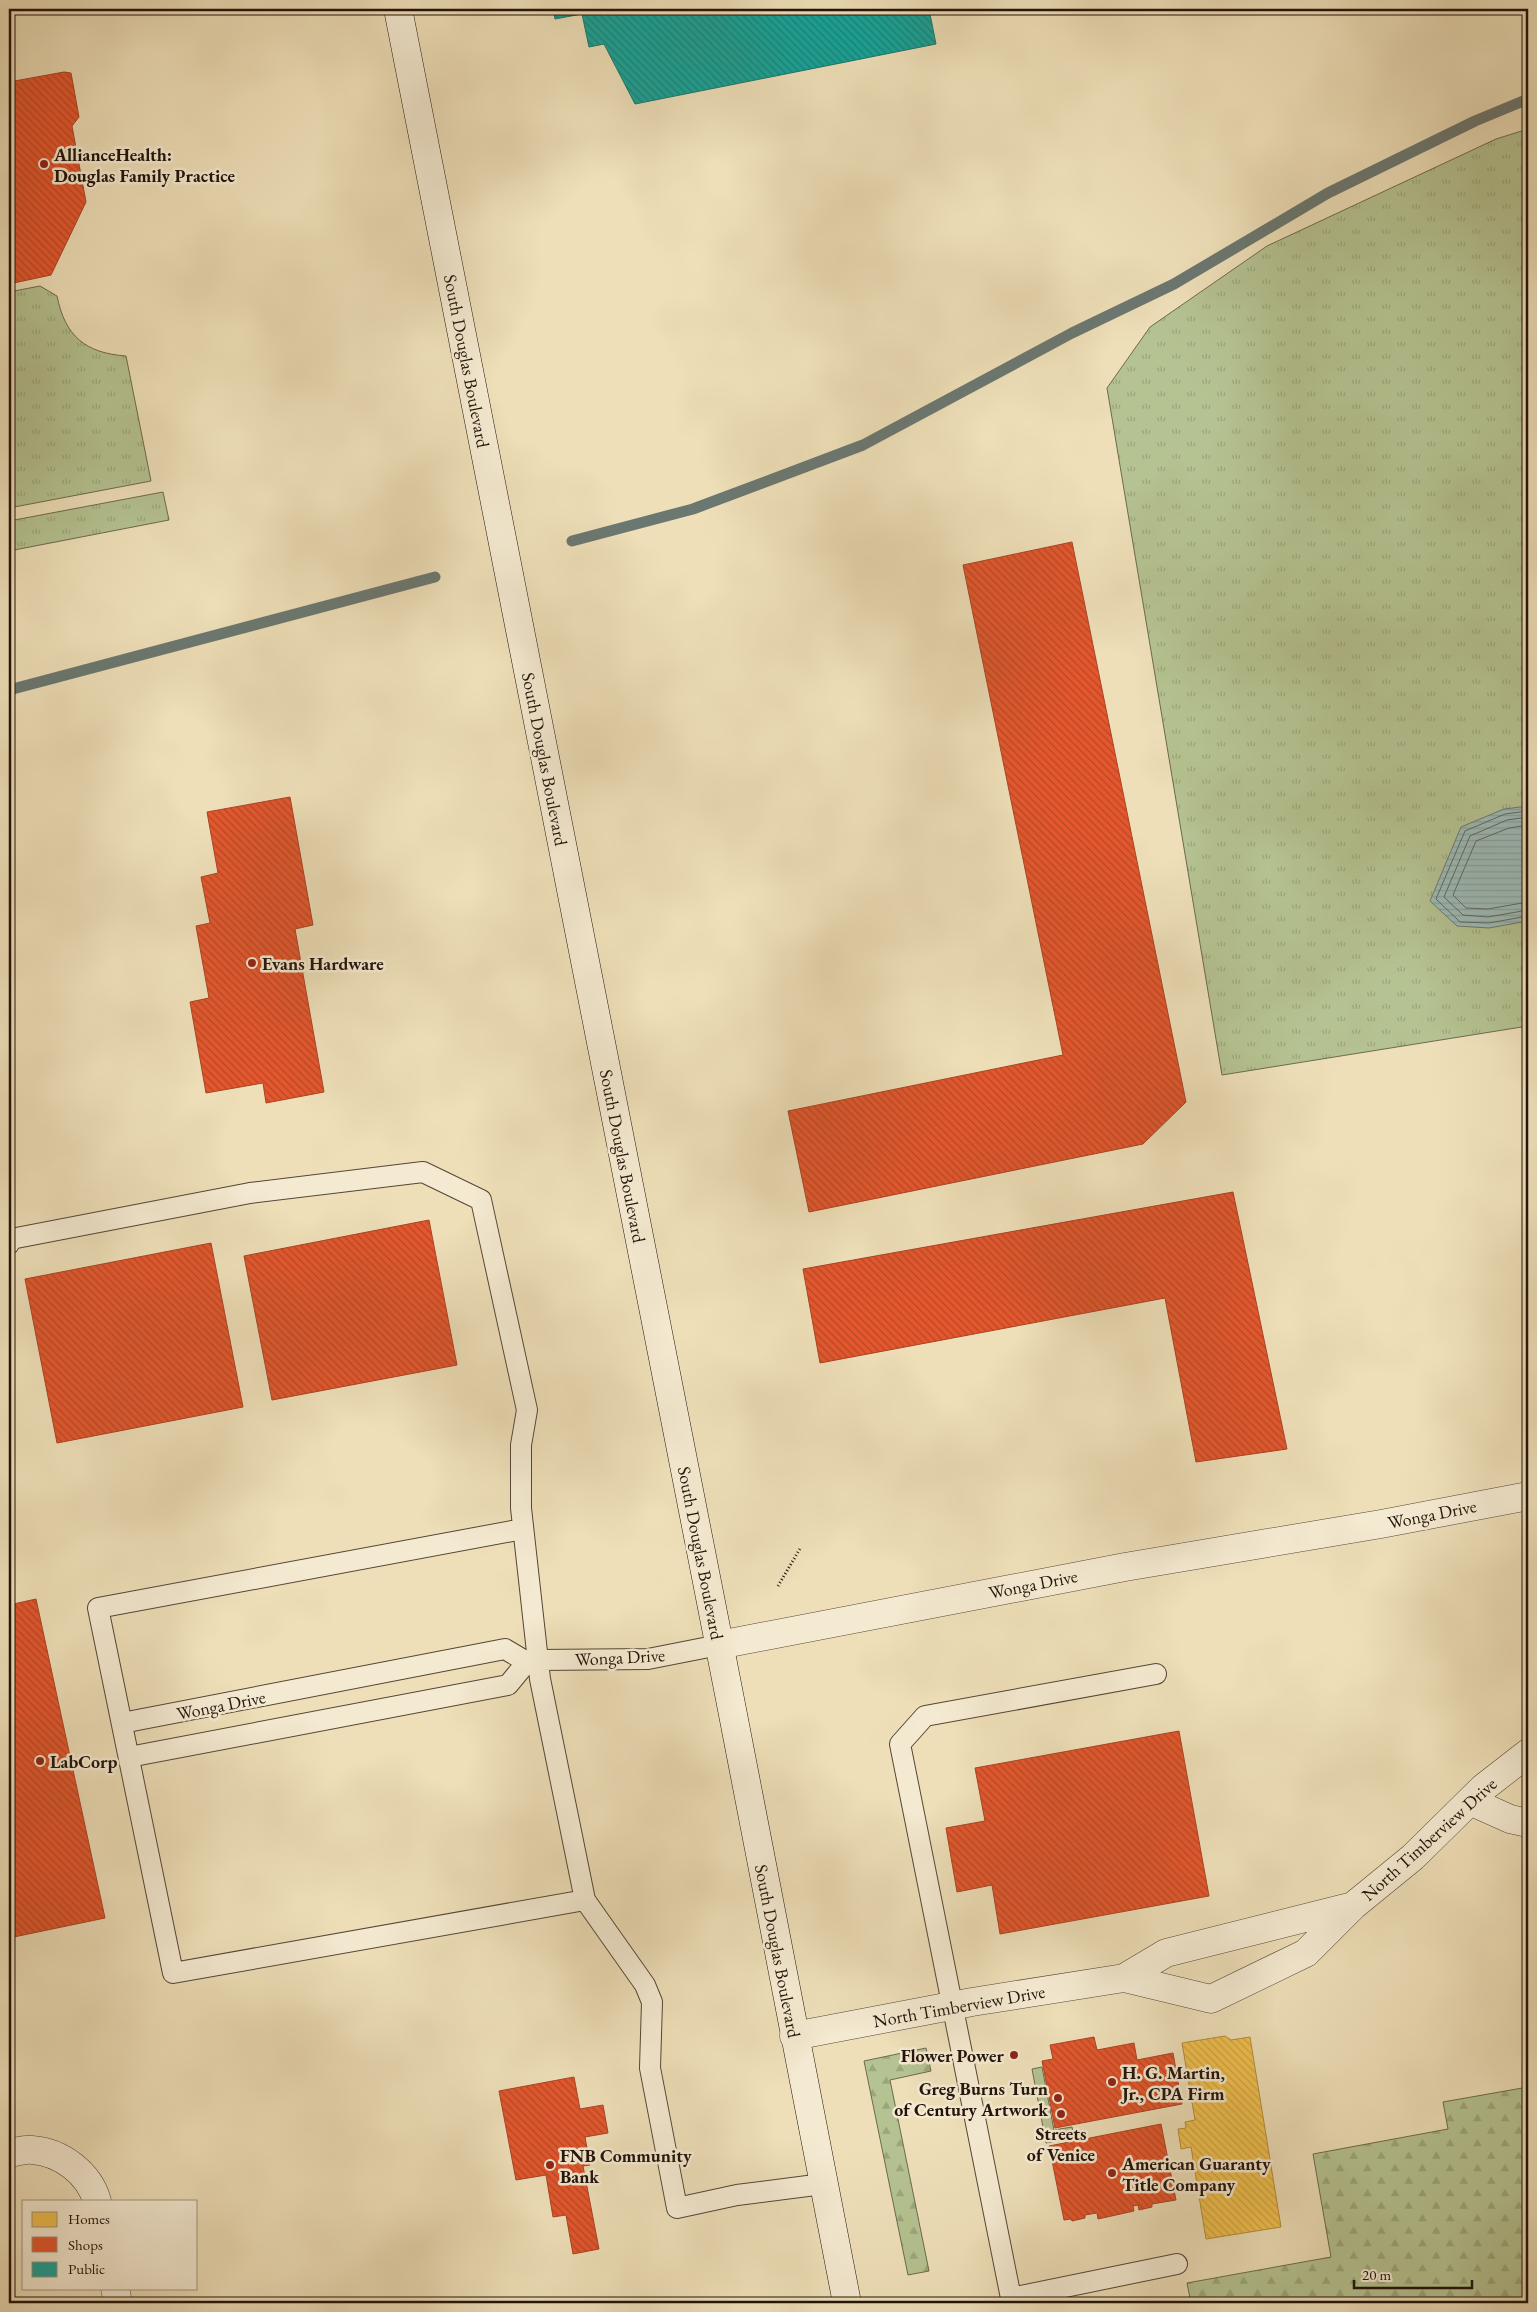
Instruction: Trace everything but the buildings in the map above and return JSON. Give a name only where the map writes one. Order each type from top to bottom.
[{"type":"main road","name":"South Douglas Boulevard","points":[[398,9],[847,2303]]},
{"type":"main road","name":"Wonga Drive","points":[[719,1645],[1125,1567],[1381,1524],[1528,1496]]},
{"type":"main road","name":"North Timberview Drive","points":[[1124,1978],[1211,1999],[1306,1953],[1353,1906],[1413,1857],[1470,1801],[1528,1753]]},
{"type":"main road","points":[[1470,1801],[1510,1819],[1528,1823]]},
{"type":"main road","name":"North Timberview Drive","points":[[794,2036],[951,2006],[1124,1978],[1166,1953],[1353,1906]]},
{"type":"main road","points":[[9,2154],[31,2149],[56,2155],[78,2169],[95,2193],[97,2200]]},
{"type":"main road","points":[[115,2290],[118,2303]]},
{"type":"lane","points":[[9,1244],[11,1239],[250,1193],[423,1172],[481,1200],[527,1410],[521,1445],[521,1508],[532,1661],[585,1900],[645,1985],[652,2002],[650,2068],[677,2208],[737,2195],[823,2184]]},
{"type":"lane","points":[[523,1529],[98,1608],[173,1973],[585,1900]]},
{"type":"lane","name":"Wonga Drive","points":[[122,1723],[505,1649],[532,1661],[648,1659],[719,1645]]},
{"type":"lane","name":"Wonga Drive","points":[[129,1757],[508,1685],[532,1661]]},
{"type":"lane","points":[[1156,1674],[925,1716],[900,1744],[951,2006],[1012,2301],[1177,2264]]},
{"type":"path","points":[[778,1586],[801,1547]]},
{"type":"green space","points":[[1528,129],[1528,1026],[1222,1075],[1107,388],[1150,327],[1267,246],[1496,139]]},
{"type":"green space","points":[[40,286],[57,296],[65,322],[79,340],[99,351],[126,356],[151,481],[9,508],[9,292]]},
{"type":"green space","points":[[163,492],[169,520],[9,551],[9,521]]},
{"type":"green space","points":[[926,2048],[931,2071],[890,2080],[929,2271],[908,2275],[864,2061]]},
{"type":"green space","points":[[1042,2067],[1054,2130],[1072,2127],[1074,2138],[1046,2143],[1032,2069]]},
{"type":"green space","points":[[1528,2087],[1528,2303],[1191,2303],[1187,2283],[1331,2257],[1313,2154],[1448,2129],[1443,2102]]},
{"type":"water","points":[[1528,806],[1528,921],[1489,928],[1457,926],[1430,901],[1461,827],[1504,809]]},
{"type":"waterway","points":[[572,541],[693,509],[863,445],[1072,333],[1174,284],[1328,193],[1475,121],[1528,99]]},
{"type":"waterway","points":[[9,690],[435,577]]},
{"type":"place","name":"AllianceHealth: Douglas Family Practice","points":[[44,164]]},
{"type":"place","name":"Evans Hardware","points":[[252,963]]},
{"type":"place","name":"LabCorp","points":[[40,1761]]},
{"type":"place","name":"Flower Power","points":[[1014,2055]]},
{"type":"place","name":"H. G. Martin, Jr., CPA Firm","points":[[1112,2082]]},
{"type":"place","name":"Greg Burns Turn of Century Artwork","points":[[1058,2098]]},
{"type":"place","name":"Streets of Venice","points":[[1061,2114]]},
{"type":"place","name":"FNB Community Bank","points":[[550,2165]]},
{"type":"place","name":"American Guaranty Title Company","points":[[1112,2173]]}]
